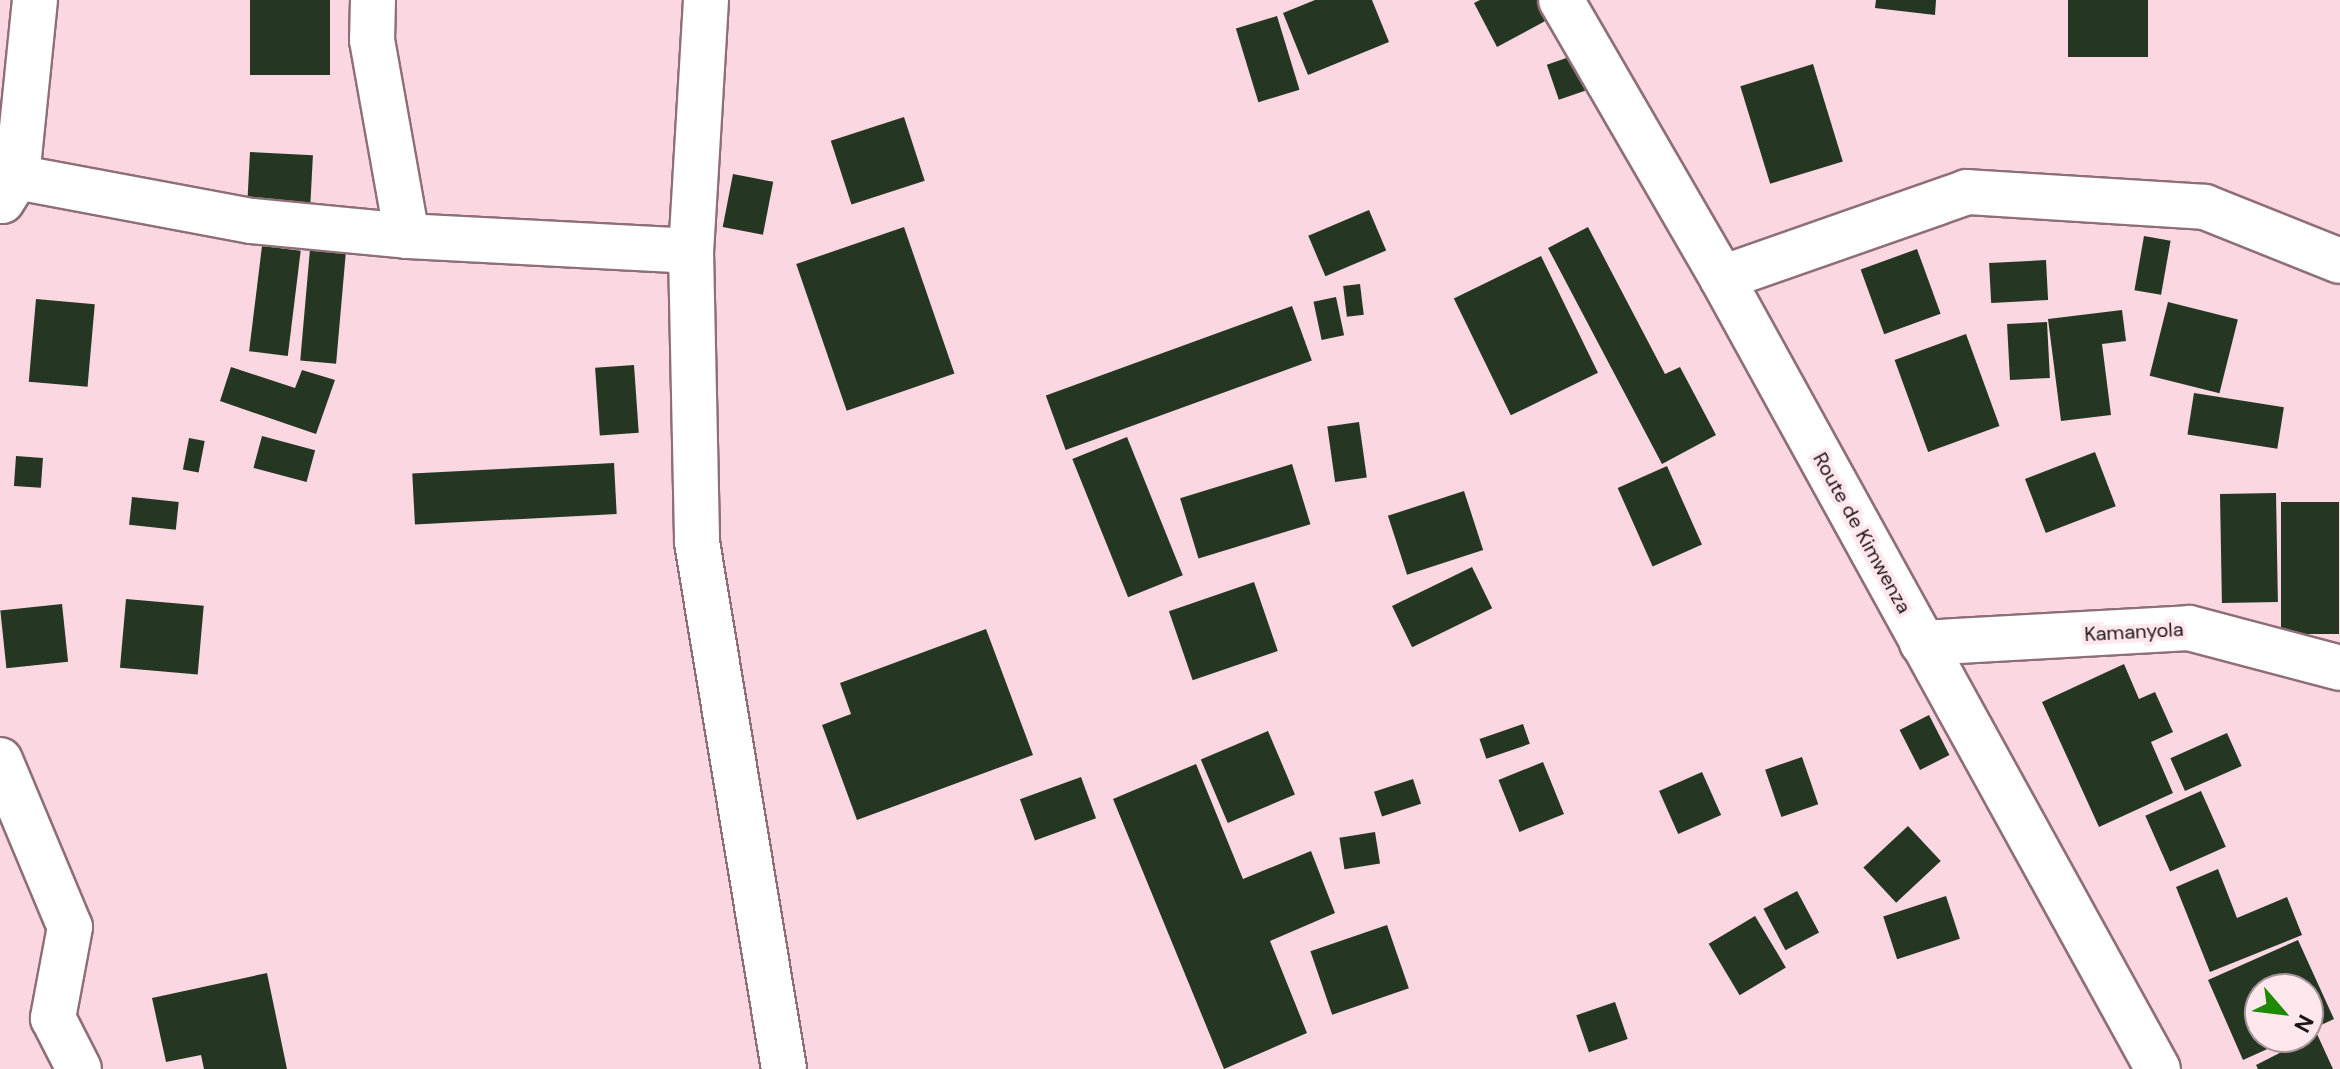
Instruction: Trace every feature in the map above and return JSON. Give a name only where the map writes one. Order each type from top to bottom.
[{"type":"street","points":[[35,0],[6,185],[252,221],[407,236],[691,251]]},
{"type":"street","points":[[373,0],[372,40],[407,236]]},
{"type":"street","points":[[706,0],[691,251],[697,542],[703,604],[784,1069]]},
{"type":"street","name":"Route de Kimwenza","points":[[1561,0],[1722,278],[2158,1069]]},
{"type":"street","points":[[1722,278],[1967,192],[2205,207],[2340,261]]},
{"type":"street","name":"Kamanyola","points":[[1922,643],[2189,628],[2340,668]]},
{"type":"street","points":[[0,760],[70,927],[53,1018],[79,1069]]},
{"type":"building","points":[[250,0],[330,0],[330,75],[250,75]]},
{"type":"building","points":[[1315,0],[1372,0],[1389,42],[1308,75],[1283,13]]},
{"type":"building","points":[[1480,0],[1539,0],[1549,19],[1497,47],[1474,3]]},
{"type":"building","points":[[1876,0],[1936,0],[1935,15],[1875,8]]},
{"type":"building","points":[[2068,0],[2148,0],[2148,57],[2068,57]]},
{"type":"building","points":[[1277,16],[1300,90],[1258,102],[1236,29]]},
{"type":"building","points":[[1578,54],[1590,89],[1559,100],[1547,65]]},
{"type":"building","points":[[1813,64],[1843,162],[1770,184],[1740,86]]},
{"type":"building","points":[[904,117],[925,181],[851,205],[831,141]]},
{"type":"building","points":[[250,152],[313,155],[310,207],[247,204]]},
{"type":"building","points":[[733,174],[773,182],[763,235],[723,227]]},
{"type":"building","points":[[1369,210],[1386,251],[1325,276],[1308,236]]},
{"type":"building","points":[[904,227],[954,374],[847,411],[796,264]]},
{"type":"building","points":[[1588,227],[1665,374],[1680,367],[1716,435],[1662,464],[1548,248]]},
{"type":"building","points":[[2144,236],[2171,241],[2161,295],[2134,290]]},
{"type":"building","points":[[262,246],[301,251],[288,356],[249,351]]},
{"type":"building","points":[[310,249],[346,252],[336,364],[300,361]]},
{"type":"building","points":[[1917,249],[1941,314],[1884,334],[1861,270]]},
{"type":"building","points":[[1541,256],[1598,373],[1511,415],[1454,299]]},
{"type":"building","points":[[2046,260],[2048,300],[1991,303],[1989,263]]},
{"type":"building","points":[[1360,284],[1364,315],[1347,317],[1343,286]]},
{"type":"building","points":[[1336,297],[1344,335],[1322,340],[1314,302]]},
{"type":"building","points":[[36,299],[95,304],[88,387],[29,382]]},
{"type":"building","points":[[2168,302],[2238,319],[2219,393],[2150,376]]},
{"type":"building","points":[[1292,306],[1312,361],[1066,450],[1046,396]]},
{"type":"building","points":[[2122,310],[2126,341],[2102,344],[2111,415],[2061,421],[2048,319]]},
{"type":"building","points":[[2047,322],[2050,378],[2010,380],[2007,324]]},
{"type":"building","points":[[1966,334],[2000,426],[1928,452],[1895,360]]},
{"type":"building","points":[[634,365],[639,433],[600,436],[595,368]]},
{"type":"building","points":[[231,367],[295,388],[302,370],[335,380],[316,434],[220,401]]},
{"type":"building","points":[[2194,393],[2284,407],[2277,449],[2187,434]]},
{"type":"building","points":[[1359,422],[1367,477],[1335,482],[1327,426]]},
{"type":"building","points":[[262,436],[315,450],[307,482],[253,468]]},
{"type":"building","points":[[1127,437],[1183,575],[1128,597],[1072,459]]},
{"type":"building","points":[[189,438],[205,441],[199,472],[183,469]]},
{"type":"building","points":[[2095,452],[2116,506],[2046,533],[2025,479]]},
{"type":"building","points":[[16,456],[43,458],[41,488],[14,486]]},
{"type":"building","points":[[614,463],[617,514],[415,525],[412,474]]},
{"type":"building","points":[[1292,464],[1310,524],[1199,558],[1180,498]]},
{"type":"building","points":[[1667,466],[1702,545],[1653,567],[1618,488]]},
{"type":"building","points":[[1464,491],[1483,550],[1407,575],[1388,516]]},
{"type":"building","points":[[2276,493],[2278,602],[2222,603],[2220,494]]},
{"type":"building","points":[[132,497],[179,502],[176,530],[129,525]]},
{"type":"building","points":[[2281,502],[2339,502],[2339,634],[2281,634]]},
{"type":"building","points":[[1472,567],[1492,608],[1412,647],[1392,606]]},
{"type":"building","points":[[1254,582],[1278,651],[1193,680],[1169,611]]},
{"type":"building","points":[[126,599],[204,606],[198,675],[120,668]]},
{"type":"building","points":[[62,604],[68,662],[6,668],[0,610]]},
{"type":"building","points":[[986,629],[1033,755],[857,820],[822,725],[851,714],[840,683]]},
{"type":"building","points":[[2124,664],[2139,699],[2155,692],[2173,732],[2151,742],[2173,793],[2099,827],[2042,702]]},
{"type":"building","points":[[1929,715],[1949,755],[1920,770],[1900,730]]},
{"type":"building","points":[[1523,724],[1530,744],[1486,759],[1480,739]]},
{"type":"building","points":[[1268,731],[1295,795],[1228,823],[1201,760]]},
{"type":"building","points":[[2227,733],[2242,766],[2185,791],[2170,758]]},
{"type":"building","points":[[1802,757],[1818,804],[1781,817],[1765,770]]},
{"type":"building","points":[[1543,762],[1564,814],[1519,832],[1498,780]]},
{"type":"building","points":[[1196,764],[1243,879],[1311,851],[1335,913],[1270,941],[1307,1033],[1224,1069],[1113,799]]},
{"type":"building","points":[[1702,772],[1721,815],[1678,834],[1659,791]]},
{"type":"building","points":[[1081,777],[1096,818],[1035,841],[1020,799]]},
{"type":"building","points":[[1413,779],[1421,804],[1382,816],[1374,792]]},
{"type":"building","points":[[2201,791],[2226,847],[2170,872],[2145,816]]},
{"type":"building","points":[[1908,826],[1941,861],[1896,903],[1863,868]]},
{"type":"building","points":[[1375,832],[1380,864],[1344,869],[1339,838]]},
{"type":"building","points":[[2218,869],[2237,918],[2287,897],[2302,935],[2210,972],[2176,887]]},
{"type":"building","points":[[1797,891],[1819,932],[1786,950],[1763,909]]},
{"type":"building","points":[[1946,896],[1960,939],[1897,959],[1883,916]]},
{"type":"building","points":[[1755,916],[1786,967],[1740,995],[1709,944]]},
{"type":"building","points":[[1387,925],[1409,988],[1332,1015],[1310,951]]},
{"type":"building","points":[[2298,940],[2313,973],[2244,973],[2244,1053],[2259,1053],[2243,1060],[2208,980]]},
{"type":"building","points":[[267,973],[287,1069],[204,1069],[201,1055],[166,1062],[152,998]]},
{"type":"building","points":[[2324,997],[2334,1019],[2324,1024]]},
{"type":"building","points":[[1615,1002],[1628,1039],[1589,1052],[1576,1015]]},
{"type":"building","points":[[2324,1049],[2333,1069],[2258,1069],[2256,1065],[2280,1053],[2324,1053]]}]
